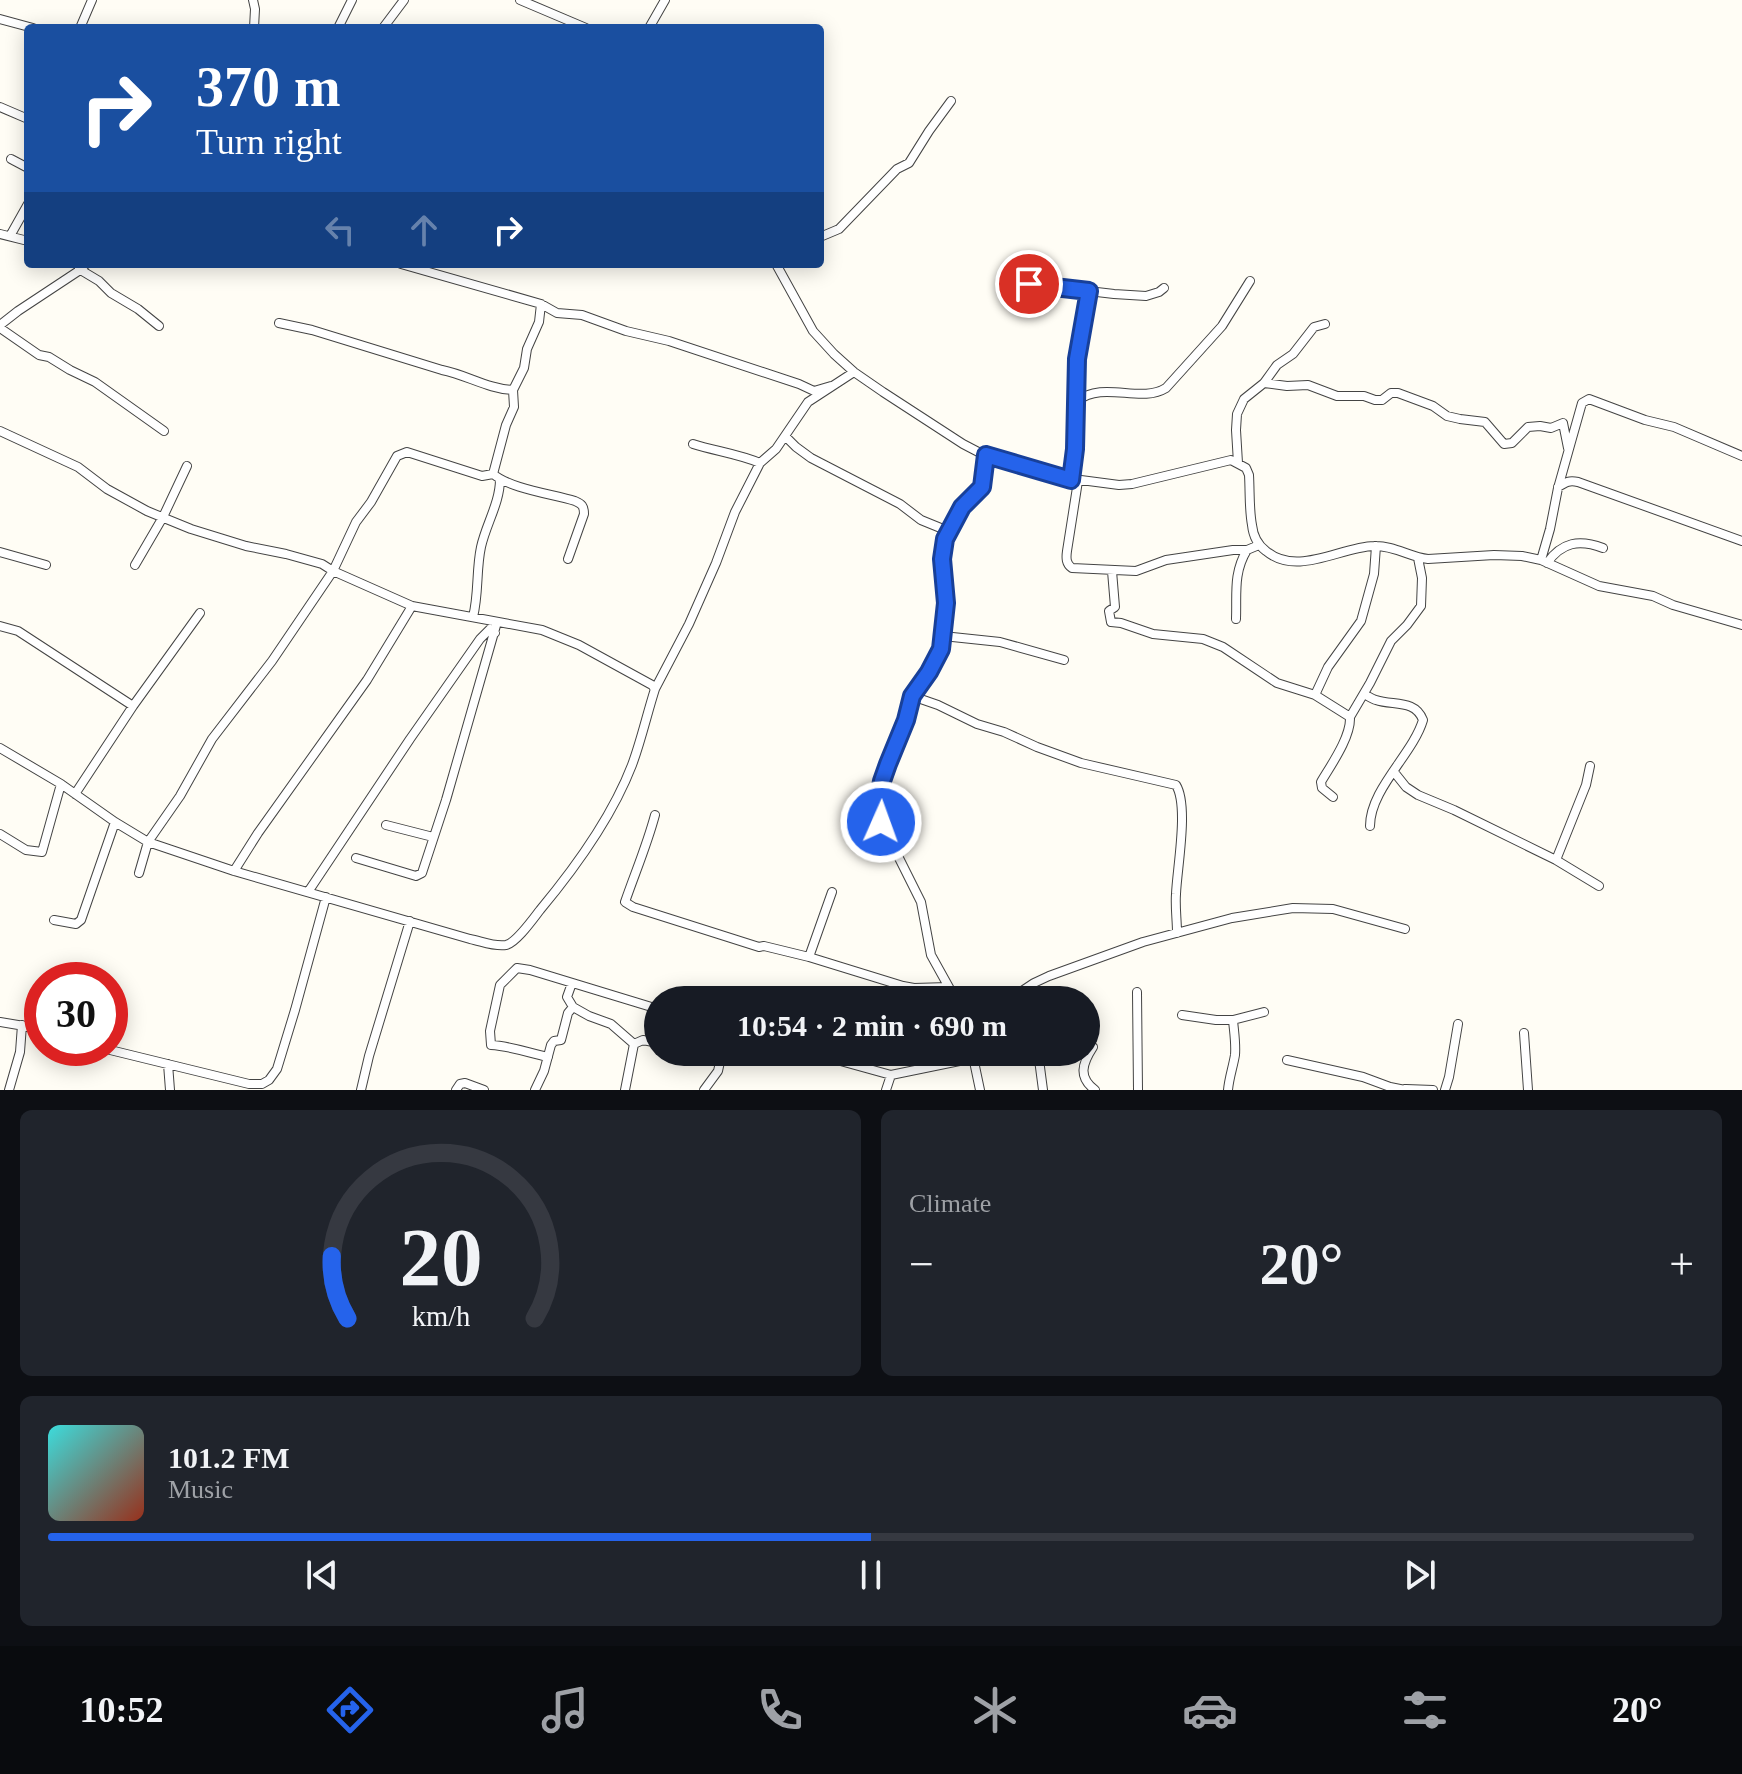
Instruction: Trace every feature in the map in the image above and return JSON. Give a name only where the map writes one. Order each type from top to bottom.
[{"type":"street","points":[[82,24],[92,0]]},
{"type":"street","points":[[253,0],[254,24]]},
{"type":"street","points":[[340,24],[352,0]]},
{"type":"street","points":[[386,24],[404,0]]},
{"type":"street","points":[[520,0],[577,24]]},
{"type":"street","points":[[651,24],[665,0]]},
{"type":"street","points":[[0,19],[24,26]]},
{"type":"street","points":[[824,235],[839,229],[897,169],[909,163],[951,101]]},
{"type":"street","points":[[0,107],[24,117]]},
{"type":"street","points":[[11,159],[24,166]]},
{"type":"street","points":[[10,236],[24,211]]},
{"type":"street","points":[[0,234],[24,240]]},
{"type":"street","points":[[78,268],[0,326],[39,355],[49,357],[95,382],[164,431]]},
{"type":"street","points":[[83,268],[111,293],[159,326]]},
{"type":"street","points":[[415,268],[541,304],[557,313],[582,315],[626,331],[669,341],[814,391],[831,386]]},
{"type":"street","points":[[778,268],[813,331],[854,372],[963,444],[986,455],[1074,481],[1119,485],[1231,460],[1246,468],[1249,475],[1252,527],[1259,545],[1287,562],[1376,546],[1428,559],[1522,556],[1599,586],[1653,596],[1742,625]]},
{"type":"street","points":[[1077,401],[1100,392],[1162,391],[1222,326],[1250,281]]},
{"type":"street","points":[[1029,284],[1034,284],[1036,292],[1054,287],[1146,296],[1164,288]]},
{"type":"street","points":[[1089,291],[1077,359],[1074,481],[1066,560],[1069,566],[1136,571],[1166,560],[1247,550],[1259,545]]},
{"type":"street","points":[[473,617],[480,551],[499,493],[497,477],[506,425],[514,407],[513,390],[524,368],[527,349],[539,322],[541,304]]},
{"type":"street","points":[[279,323],[513,390]]},
{"type":"street","points":[[1238,463],[1237,414],[1244,399],[1293,354],[1314,327],[1325,324]]},
{"type":"street","points":[[1,751],[61,784],[148,842],[234,871],[490,944],[510,944],[557,890],[611,809],[633,764],[655,689],[689,624],[735,512],[760,463],[770,456],[808,402],[854,372]]},
{"type":"street","points":[[1264,383],[1308,385],[1337,396],[1364,396],[1375,400],[1398,393],[1433,406],[1447,416],[1485,422],[1504,444],[1512,443],[1528,427],[1551,428],[1563,423],[1568,448]]},
{"type":"street","points":[[1544,562],[1568,448],[1582,403],[1589,399],[1645,420],[1674,427],[1742,456]]},
{"type":"street","points":[[1,432],[78,467],[126,501],[191,529],[322,564],[412,606],[542,630],[579,645],[655,689]]},
{"type":"street","points":[[785,436],[811,458],[900,504],[921,520],[948,531]]},
{"type":"street","points":[[693,444],[760,463]]},
{"type":"street","points":[[139,873],[148,842],[180,796],[212,739],[272,661],[333,571],[356,522],[371,502],[391,463],[401,453],[407,452],[482,476],[497,477],[582,505],[584,514],[568,559]]},
{"type":"street","points":[[947,986],[931,955],[921,902],[913,887],[899,878],[906,872],[881,822],[878,802],[882,781],[912,696],[939,655],[946,603],[942,559],[948,531],[962,507],[982,487],[986,455]]},
{"type":"street","points":[[135,565],[163,517],[187,466]]},
{"type":"street","points":[[1558,488],[1571,480],[1578,482],[1742,541]]},
{"type":"street","points":[[1544,562],[1567,544],[1593,544],[1603,548]]},
{"type":"street","points":[[1315,695],[1328,667],[1361,621],[1374,574],[1376,546]]},
{"type":"street","points":[[1236,619],[1235,587],[1247,550]]},
{"type":"street","points":[[0,552],[46,565]]},
{"type":"street","points":[[1333,797],[1322,788],[1321,782],[1347,732],[1350,717],[1391,641],[1421,606],[1422,578],[1418,558]]},
{"type":"street","points":[[1112,571],[1115,607],[1109,611],[1111,622],[1153,634],[1203,639],[1223,647],[1277,683],[1315,695],[1350,717]]},
{"type":"street","points":[[234,871],[367,680],[412,606]]},
{"type":"street","points":[[75,794],[200,613]]},
{"type":"street","points":[[356,858],[420,876],[446,800],[497,622]]},
{"type":"street","points":[[0,626],[18,631],[133,706]]},
{"type":"street","points":[[308,892],[453,676],[484,634],[490,629],[495,633]]},
{"type":"street","points":[[943,636],[1000,642],[1064,660]]},
{"type":"street","points":[[1364,694],[1380,701],[1414,708],[1423,720],[1396,776],[1387,782],[1372,811],[1370,826]]},
{"type":"street","points":[[912,696],[1081,763],[1176,785],[1182,810],[1175,898],[1177,933]]},
{"type":"street","points":[[1556,860],[1586,785],[1590,766]]},
{"type":"street","points":[[1396,776],[1418,795],[1556,860],[1599,886]]},
{"type":"street","points":[[0,834],[26,850],[42,852],[61,784]]},
{"type":"street","points":[[655,815],[647,846],[625,902],[759,947],[809,957],[903,986]]},
{"type":"street","points":[[54,920],[76,924],[81,920],[115,822]]},
{"type":"street","points":[[386,825],[433,837]]},
{"type":"street","points":[[809,957],[832,892]]},
{"type":"street","points":[[128,1054],[249,1084],[262,1084],[269,1080],[277,1069],[287,1039],[326,897]]},
{"type":"street","points":[[1031,986],[1143,942],[1232,918],[1293,908],[1333,909],[1405,929]]},
{"type":"street","points":[[361,1090],[410,921]]},
{"type":"street","points":[[548,1057],[491,1045],[490,1031],[500,985],[517,968],[644,1005]]},
{"type":"street","points":[[572,983],[567,997],[573,1007],[611,1024],[634,1044]]},
{"type":"street","points":[[1137,992],[1141,1089]]},
{"type":"street","points":[[535,1090],[551,1045],[561,1040],[568,1013],[573,1007]]},
{"type":"street","points":[[1182,1015],[1233,1020],[1264,1012]]},
{"type":"street","points":[[1228,1090],[1236,1044],[1233,1020]]},
{"type":"street","points":[[0,1022],[22,1025],[20,1052],[9,1090]]},
{"type":"street","points":[[1445,1090],[1458,1024]]},
{"type":"street","points":[[1524,1033],[1528,1090]]},
{"type":"street","points":[[634,1044],[644,1040]]},
{"type":"street","points":[[625,1090],[634,1044]]},
{"type":"street","points":[[1287,1060],[1363,1077],[1390,1087],[1433,1090]]},
{"type":"street","points":[[168,1064],[170,1090]]},
{"type":"street","points":[[704,1090],[719,1066]]},
{"type":"street","points":[[859,1066],[891,1075],[928,1066]]},
{"type":"street","points":[[975,1066],[980,1090]]},
{"type":"street","points":[[1040,1066],[1043,1090]]},
{"type":"street","points":[[1084,1066],[1085,1081],[1095,1090]]},
{"type":"street","points":[[886,1090],[891,1075]]},
{"type":"street","points":[[456,1090],[465,1083],[484,1090]]},
{"type":"route","points":[[881,822],[878,802],[882,781],[901,735],[912,696],[941,649],[946,603],[942,559],[945,539],[962,507],[984,483],[986,455],[1071,480],[1075,449],[1077,359],[1089,291],[1054,287],[1036,292],[1034,284],[1029,284]]}]
